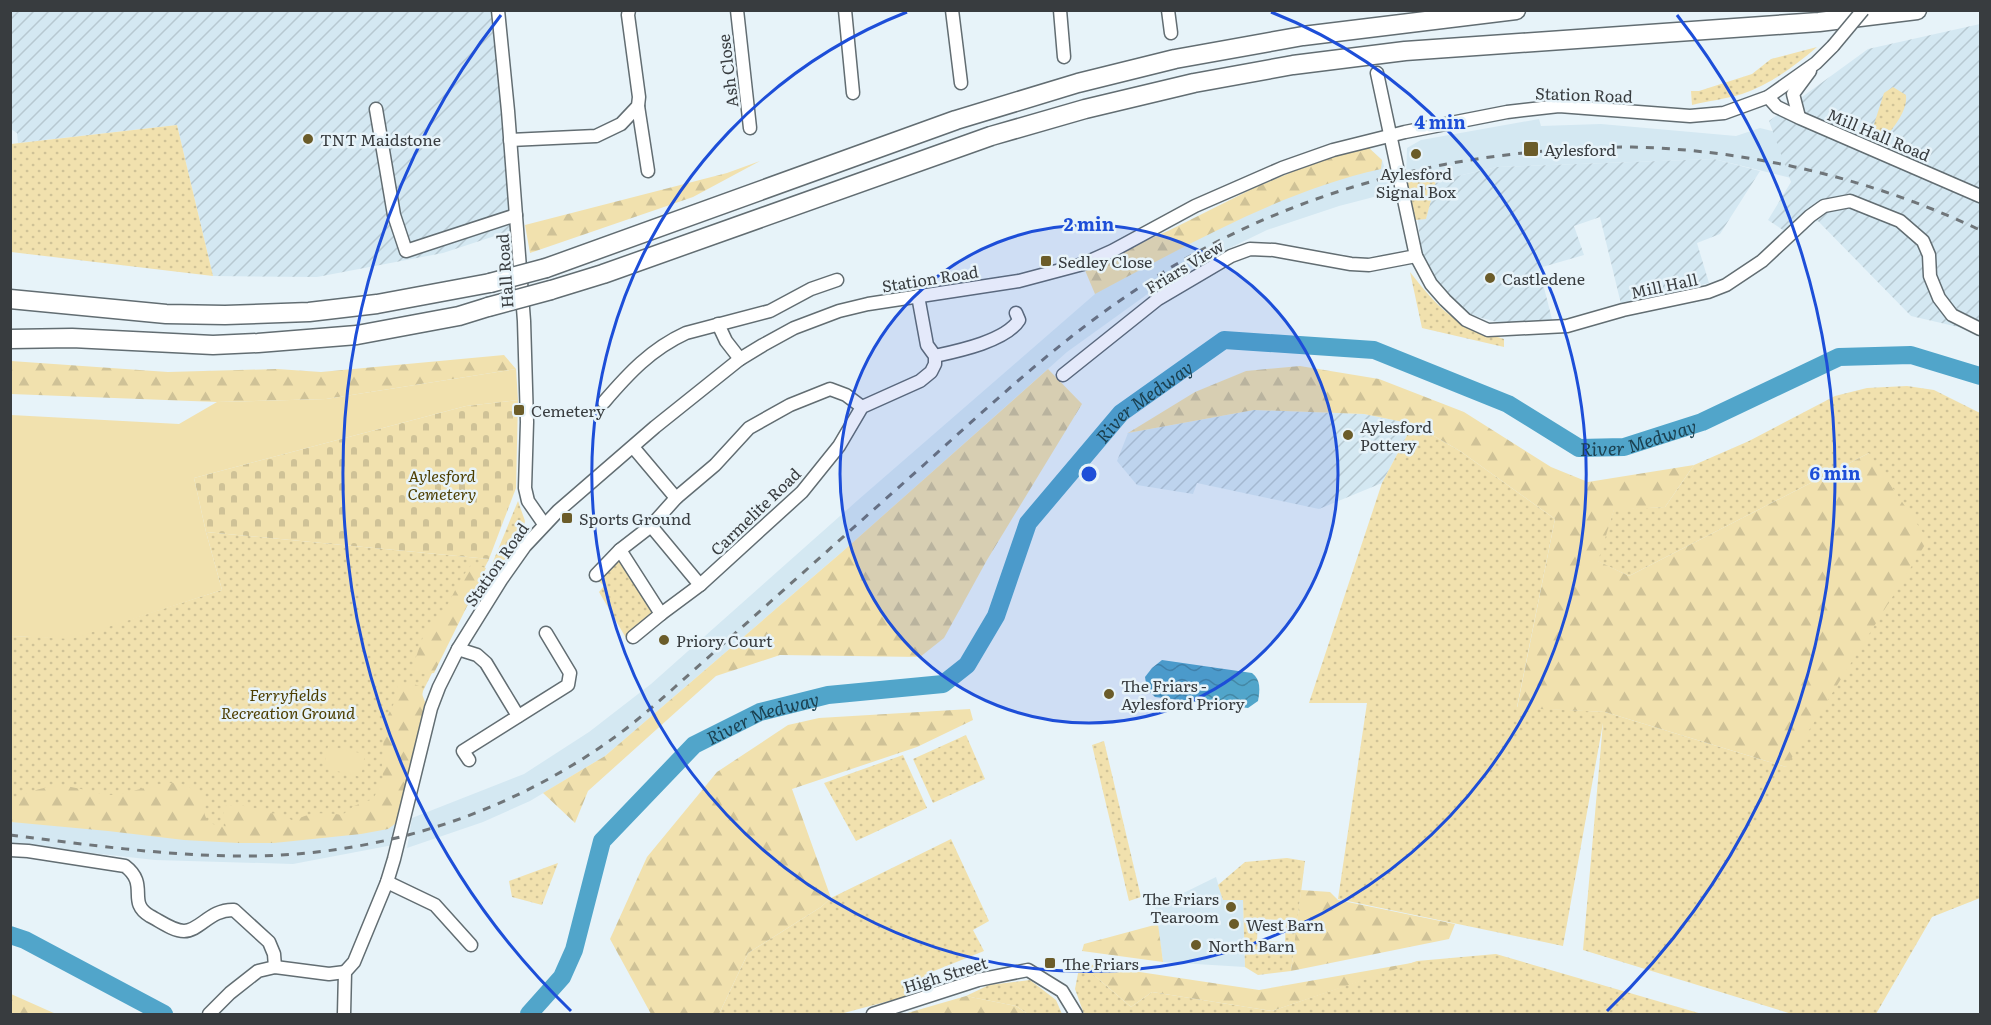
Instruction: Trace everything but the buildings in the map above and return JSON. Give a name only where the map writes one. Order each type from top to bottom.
[{"type":"highway","points":[[10,298],[166,314],[225,315],[309,312],[398,300],[490,283],[546,268],[956,120],[1078,83],[1175,59],[1304,36],[1516,10]]},
{"type":"highway","points":[[10,339],[72,338],[213,345],[357,335],[459,316],[550,290],[614,270],[858,182],[1021,127],[1194,83],[1293,65],[1405,51],[1819,22],[1917,10]]},
{"type":"highway","points":[[10,288],[99,308]]},
{"type":"highway","points":[[10,328],[72,338]]},
{"type":"street","name":"Hall Road","points":[[498,10],[526,351],[525,488],[528,501],[544,524]]},
{"type":"street","points":[[629,10],[639,97],[638,106],[648,171]]},
{"type":"street","name":"Ash Close","points":[[737,10],[750,128]]},
{"type":"street","points":[[845,10],[853,93]]},
{"type":"street","points":[[952,10],[961,83]]},
{"type":"street","points":[[1060,10],[1064,57]]},
{"type":"street","points":[[1168,10],[1171,33]]},
{"type":"street","name":"Station Road","points":[[345,972],[354,963],[387,882],[400,838],[431,708],[439,687],[458,649],[501,579],[544,524],[740,359],[794,328],[840,311],[868,304],[1019,281],[1083,264],[1112,252],[1195,206],[1282,168],[1333,150],[1391,135],[1528,108],[1559,106],[1690,116],[1724,113],[1770,99],[1816,63],[1863,10]]},
{"type":"street","points":[[1799,117],[1793,94],[1816,63]]},
{"type":"street","name":"Mill Hall","points":[[1377,73],[1416,256],[1431,284],[1466,320],[1488,330],[1567,326],[1623,310],[1688,297],[1726,285],[1762,261],[1810,216],[1824,206],[1850,201],[1900,220],[1923,241],[1929,255],[1930,276],[1939,298],[1952,315],[1980,329]]},
{"type":"street","name":"Mill Hall Road","points":[[1770,99],[1777,107],[1980,196]]},
{"type":"street","points":[[510,140],[596,136],[621,124],[638,106]]},
{"type":"street","points":[[376,109],[394,215],[406,250],[516,215]]},
{"type":"street","name":"Friars View","points":[[1063,375],[1158,299],[1231,256],[1250,249],[1274,250],[1351,264],[1369,265],[1416,256]]},
{"type":"street","points":[[604,402],[629,374],[660,346],[686,333],[770,311],[811,289],[837,280]]},
{"type":"street","points":[[596,575],[620,550],[651,526],[676,498],[715,465],[749,428],[790,405],[830,389],[846,395],[862,407],[920,381],[931,372],[935,364],[935,356],[927,345],[918,296]]},
{"type":"street","points":[[935,356],[976,347],[1011,328],[1018,320],[1016,313]]},
{"type":"street","points":[[718,324],[740,359]]},
{"type":"street","name":"Carmelite Road","points":[[633,638],[700,585],[802,492],[838,446],[862,407]]},
{"type":"street","points":[[633,447],[676,498]]},
{"type":"street","points":[[651,526],[700,585]]},
{"type":"street","points":[[620,550],[661,614]]},
{"type":"street","points":[[469,760],[463,751],[568,685],[570,673],[546,633]]},
{"type":"street","points":[[458,649],[477,655],[486,663],[518,716]]},
{"type":"street","points":[[10,850],[125,866],[134,873],[137,880],[137,895],[143,912],[171,927],[184,931],[200,924],[215,913],[234,910],[269,942],[274,954],[275,967]]},
{"type":"street","points":[[387,882],[435,905],[471,945]]},
{"type":"street","points":[[209,1014],[242,982],[258,971],[275,967],[328,974],[345,972],[344,1014]]},
{"type":"street","name":"High Street","points":[[873,1014],[978,980],[1028,970],[1062,991],[1076,1014]]},
{"type":"shaded area","points":[[11,11],[491,11],[516,229],[443,253],[317,277],[213,276],[177,125],[18,143],[17,133],[11,129]]},
{"type":"shaded area","points":[[1980,24],[1980,337],[1967,329],[1911,316],[1818,221],[1786,232],[1768,220],[1791,182],[1769,121],[1868,49]]},
{"type":"shaded area","points":[[1539,119],[1541,126],[1601,124],[1736,136],[1760,128],[1819,143],[1811,183],[1714,159],[1497,167],[1436,181],[1433,172],[1406,177],[1407,148],[1421,140]]},
{"type":"shaded area","points":[[1369,148],[1382,160],[1393,192],[1339,206],[1267,230],[1203,261],[1149,293],[1067,352],[842,552],[605,756],[530,801],[483,822],[407,848],[412,818],[524,774],[589,732],[651,684],[1095,294],[1103,269],[1254,188]]},
{"type":"shaded area","points":[[1714,159],[1760,171],[1720,234],[1697,243],[1709,283],[1621,304],[1600,217],[1574,226],[1584,255],[1539,268],[1553,323],[1508,325],[1467,314],[1432,282],[1421,251],[1418,220],[1426,218],[1436,181],[1497,167]]},
{"type":"shaded area","points":[[1254,410],[1364,414],[1413,424],[1382,483],[1319,509],[1197,483],[1193,494],[1137,485],[1117,461],[1128,433]]},
{"type":"shaded area","points":[[11,817],[398,821],[393,845],[293,864],[155,860],[11,844]]},
{"type":"shaded area","points":[[1216,877],[1223,900],[1243,899],[1245,967],[1163,962],[1155,907]]},
{"type":"green space","points":[[1817,47],[1781,74],[1752,90],[1736,96],[1692,105],[1691,91],[1699,91],[1752,74],[1771,59]]},
{"type":"green space","points":[[1893,87],[1906,95],[1906,102],[1898,121],[1880,145],[1869,140],[1884,93]]},
{"type":"green space","points":[[177,125],[213,276],[11,252],[11,144]]},
{"type":"green space","points":[[1369,148],[1382,160],[1381,169],[1307,191],[1271,206],[1199,239],[1095,294],[1084,268],[1170,230],[1254,188],[1323,159]]},
{"type":"green space","points":[[760,161],[693,197],[530,253],[525,225],[727,173]]},
{"type":"green space","points":[[1433,171],[1436,181],[1426,219],[1415,220],[1406,177]]},
{"type":"green space","points":[[1410,272],[1446,312],[1470,327],[1504,339],[1504,347],[1422,328]]},
{"type":"green space","points":[[504,355],[516,369],[326,399],[217,402],[11,394],[11,361],[168,372],[277,369],[321,372]]},
{"type":"green space","points":[[1300,366],[1379,379],[1464,412],[1551,467],[1588,482],[1694,465],[1665,507],[1614,510],[1598,561],[1629,576],[1869,453],[1928,540],[1786,767],[1605,712],[1517,708],[1555,519],[1460,451],[1413,424],[1364,414],[1254,410],[1128,433],[1195,392],[1246,371]]},
{"type":"green space","points":[[516,369],[518,400],[466,406],[194,478],[222,590],[71,639],[11,636],[11,415],[179,424],[217,402],[326,399]]},
{"type":"green space","points":[[1048,369],[1082,404],[987,560],[944,638],[920,657],[780,655],[716,676],[588,791],[575,823],[543,793],[605,756],[842,552]]},
{"type":"green space","points":[[1907,386],[1934,390],[1980,413],[1980,898],[1932,917],[1876,1014],[1792,1014],[1583,950],[1603,723],[1563,946],[1338,899],[1367,703],[1309,703],[1382,483],[1413,424],[1460,451],[1555,519],[1517,707],[1605,712],[1786,767],[1869,453],[1629,576],[1597,561],[1614,509],[1665,507],[1694,465],[1749,441],[1835,396],[1867,388]]},
{"type":"green space","name":"Aylesford Cemetery","points":[[518,400],[516,488],[489,559],[206,532],[194,478],[466,406]]},
{"type":"green space","points":[[518,501],[525,521],[523,533],[496,572],[490,569]]},
{"type":"green space","name":"Ferryfields Recreation Ground","points":[[206,532],[489,559],[423,691],[398,821],[242,838],[11,809],[11,636],[71,638],[222,590]]},
{"type":"green space","points":[[620,559],[645,600],[649,601],[651,608],[650,618],[646,623],[626,638],[599,592],[604,586],[599,581],[614,562]]},
{"type":"green space","points":[[472,564],[486,568],[434,673],[424,674],[415,671],[415,660],[424,634],[448,604],[462,577]]},
{"type":"green space","points":[[398,683],[411,683],[419,686],[425,702],[423,721],[410,768],[400,820],[388,829],[274,843],[238,843],[184,840],[11,822],[11,803],[39,789],[64,786],[112,795],[171,783],[189,787],[203,799],[205,816],[210,822],[219,826],[226,827],[223,817],[225,806],[239,805],[268,813],[282,814],[293,821],[317,814],[342,815],[354,806],[373,799],[383,780],[385,721],[395,701]]},
{"type":"green space","points":[[970,709],[973,720],[917,747],[792,789],[831,898],[821,907],[748,953],[719,1014],[651,1014],[610,939],[647,857],[717,772],[788,725],[819,718]]},
{"type":"green space","points":[[966,735],[985,779],[933,803],[913,759]]},
{"type":"green space","points":[[1104,741],[1141,897],[1129,901],[1092,745]]},
{"type":"green space","points":[[328,746],[365,754],[361,777],[324,768]]},
{"type":"green space","points":[[903,755],[927,808],[856,841],[824,783]]},
{"type":"green space","points":[[951,839],[989,921],[973,930],[984,951],[924,975],[934,989],[840,1014],[719,1014],[748,953],[821,907],[831,898]]},
{"type":"green space","points":[[1287,858],[1305,861],[1291,971],[1258,975],[1245,967],[1243,900],[1223,900],[1218,885],[1245,862]],"holes":[[[1258,919],[1286,920],[1285,942],[1257,941]]]},
{"type":"green space","points":[[558,863],[542,905],[512,897],[509,881]]},
{"type":"green space","points":[[1301,890],[1330,892],[1338,900],[1455,924],[1449,939],[1291,971]]},
{"type":"green space","points":[[1158,924],[1163,962],[1082,951],[1084,944]]},
{"type":"green space","points":[[1496,954],[1702,1014],[1084,1014],[1075,989],[1080,963],[1131,1007],[1152,992],[1272,1011],[1417,961]]},
{"type":"green space","points":[[1417,962],[1272,1011],[1152,992],[1131,1007],[1080,963],[1259,990]]},
{"type":"green space","points":[[1030,980],[1056,1000],[1062,1014],[1028,1014],[1016,1006],[966,996],[989,985]]},
{"type":"green space","points":[[11,994],[56,1014],[11,1014]]},
{"type":"green space","points":[[966,996],[1016,1006],[1028,1014],[904,1014]]},
{"type":"water","points":[[1162,660],[1252,673],[1259,686],[1258,701],[1248,708],[1155,697],[1147,689],[1145,677]]},
{"type":"waterway","name":"River Medway","points":[[529,1014],[562,977],[574,950],[602,841],[694,745],[760,712],[828,695],[943,684],[967,665],[996,616],[1028,523],[1121,413],[1224,340],[1374,350],[1508,404],[1579,448],[1624,447],[1702,422],[1839,357],[1911,355],[1980,376]]},
{"type":"waterway","name":"River Medway","points":[[10,935],[25,940],[164,1014]]},
{"type":"railway","points":[[10,835],[194,855],[255,856],[304,853],[352,847],[446,824],[536,786],[578,762],[641,717],[1009,389],[1123,298],[1202,249],[1305,203],[1358,185],[1468,160],[1524,153],[1619,147],[1677,149],[1722,154],[1810,170],[1897,196],[1980,230]]},
{"type":"place","name":"TNT Maidstone","points":[[308,139]]},
{"type":"place","name":"Aylesford","points":[[1531,149]]},
{"type":"place","name":"Aylesford Signal Box","points":[[1416,154]]},
{"type":"place","name":"Sedley Close","points":[[1046,261]]},
{"type":"place","name":"Castledene","points":[[1490,278]]},
{"type":"place","name":"Cemetery","points":[[519,410]]},
{"type":"place","name":"Aylesford Pottery","points":[[1348,435]]},
{"type":"place","name":"Sports Ground","points":[[567,518]]},
{"type":"place","name":"Priory Court","points":[[664,640]]},
{"type":"place","name":"The Friars - Aylesford Priory","points":[[1109,694]]},
{"type":"place","name":"The Friars Tearoom","points":[[1231,907]]},
{"type":"place","name":"West Barn","points":[[1234,924]]},
{"type":"place","name":"North Barn","points":[[1196,945]]},
{"type":"place","name":"The Friars","points":[[1050,963]]}]
